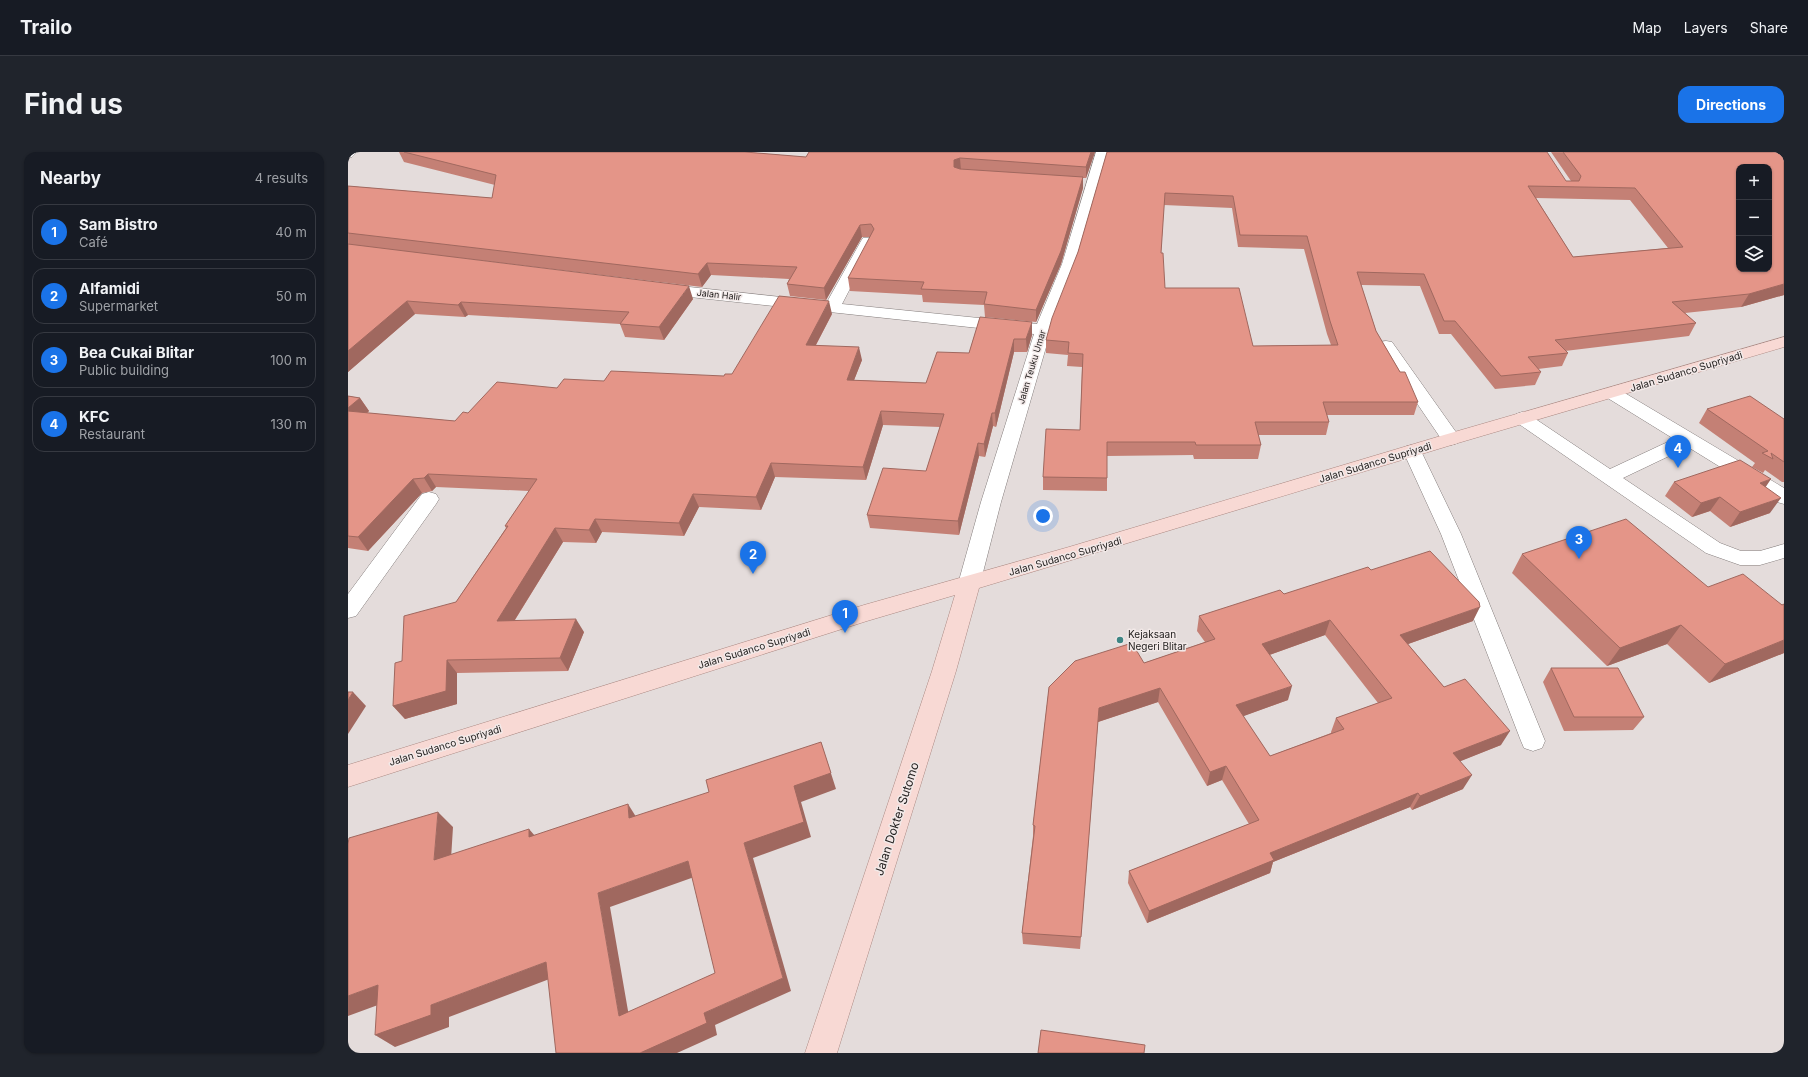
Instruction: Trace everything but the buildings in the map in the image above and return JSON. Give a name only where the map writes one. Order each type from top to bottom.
[{"type":"main road","name":"Jalan Sudanco Supriyadi","points":[[348,776],[864,613],[969,584],[1522,418],[1784,342]]},
{"type":"main road","name":"Jalan Dokter Sutomo","points":[[821,1053],[944,671],[969,584]]},
{"type":"street","name":"Jalan Teuku Umar","points":[[969,584],[991,502],[1043,330],[1069,264],[1084,183],[1102,152]]},
{"type":"street","points":[[832,308],[868,241]]},
{"type":"street","name":"Jalan Halir","points":[[649,287],[1043,330]]},
{"type":"street","points":[[1386,346],[1451,440]]},
{"type":"street","points":[[1612,393],[1784,497]]},
{"type":"street","points":[[1522,418],[1713,548],[1740,558],[1760,558],[1784,551]]},
{"type":"street","points":[[1609,477],[1689,440]]},
{"type":"street","points":[[1412,451],[1451,534],[1533,741]]},
{"type":"street","points":[[348,610],[429,499]]},
{"type":"place","name":"KFC","points":[[1678,468]]},
{"type":"place","name":"Bea Cukai Blitar","points":[[1579,559]]},
{"type":"place","name":"Alfamidi","points":[[753,574]]},
{"type":"place","name":"Sam Bistro","points":[[845,633]]},
{"type":"place","name":"Kejaksaan Negeri Blitar","points":[[1120,640]]}]
